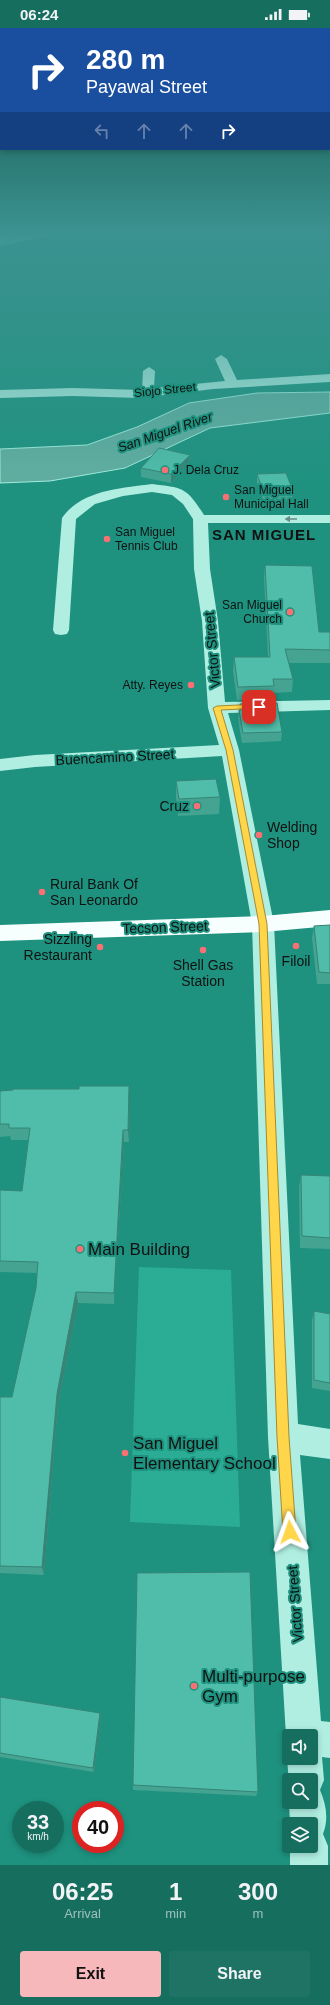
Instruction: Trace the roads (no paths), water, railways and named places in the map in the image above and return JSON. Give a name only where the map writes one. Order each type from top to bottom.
[{"type":"main road","name":"Tecson Street","points":[[0,933],[263,924],[330,918]]},
{"type":"street","points":[[221,359],[232,383]]},
{"type":"street","points":[[148,392],[149,371]]},
{"type":"street","name":"Siojo Street","points":[[0,394],[73,392],[113,394],[148,392],[232,383],[330,378]]},
{"type":"street","points":[[61,630],[69,518],[90,501],[122,492],[152,488],[176,491],[188,501],[200,519],[330,519]]},
{"type":"street","name":"Victor Street","points":[[200,519],[202,569],[210,620],[217,708],[230,750],[263,924],[283,1437],[304,1729]]},
{"type":"street","points":[[217,708],[330,705]]},
{"type":"street","name":"Buencamino Street","points":[[0,765],[35,761],[230,750]]},
{"type":"street","points":[[283,1437],[330,1444]]},
{"type":"street","points":[[318,1738],[330,1740]]},
{"type":"street","points":[[309,1853],[310,1865]]},
{"type":"water","name":"San Miguel River","points":[[330,392],[330,413],[210,428],[125,468],[50,481],[0,483],[0,449],[87,445],[137,427],[189,403],[257,393]]},
{"type":"place","name":"J. Dela Cruz","points":[[165,470]]},
{"type":"place","name":"San Miguel Municipal Hall","points":[[226,497]]},
{"type":"place","name":"San Miguel Tennis Club","points":[[107,539]]},
{"type":"place","name":"San Miguel Church","points":[[290,612]]},
{"type":"place","name":"Atty. Reyes","points":[[191,685]]},
{"type":"place","name":"Cruz","points":[[197,806]]},
{"type":"place","name":"Welding Shop","points":[[259,835]]},
{"type":"place","name":"Rural Bank Of San Leonardo","points":[[42,892]]},
{"type":"place","name":"Filoil","points":[[296,946]]},
{"type":"place","name":"Sizzling Restaurant","points":[[100,947]]},
{"type":"place","name":"Shell Gas Station","points":[[203,950]]},
{"type":"place","name":"Main Building","points":[[80,1249]]},
{"type":"place","name":"San Miguel Elementary School","points":[[125,1453]]},
{"type":"place","name":"Multi-purpose Gym","points":[[194,1686]]},
{"type":"district","name":"SAN MIGUEL","points":[[264,534]]}]
